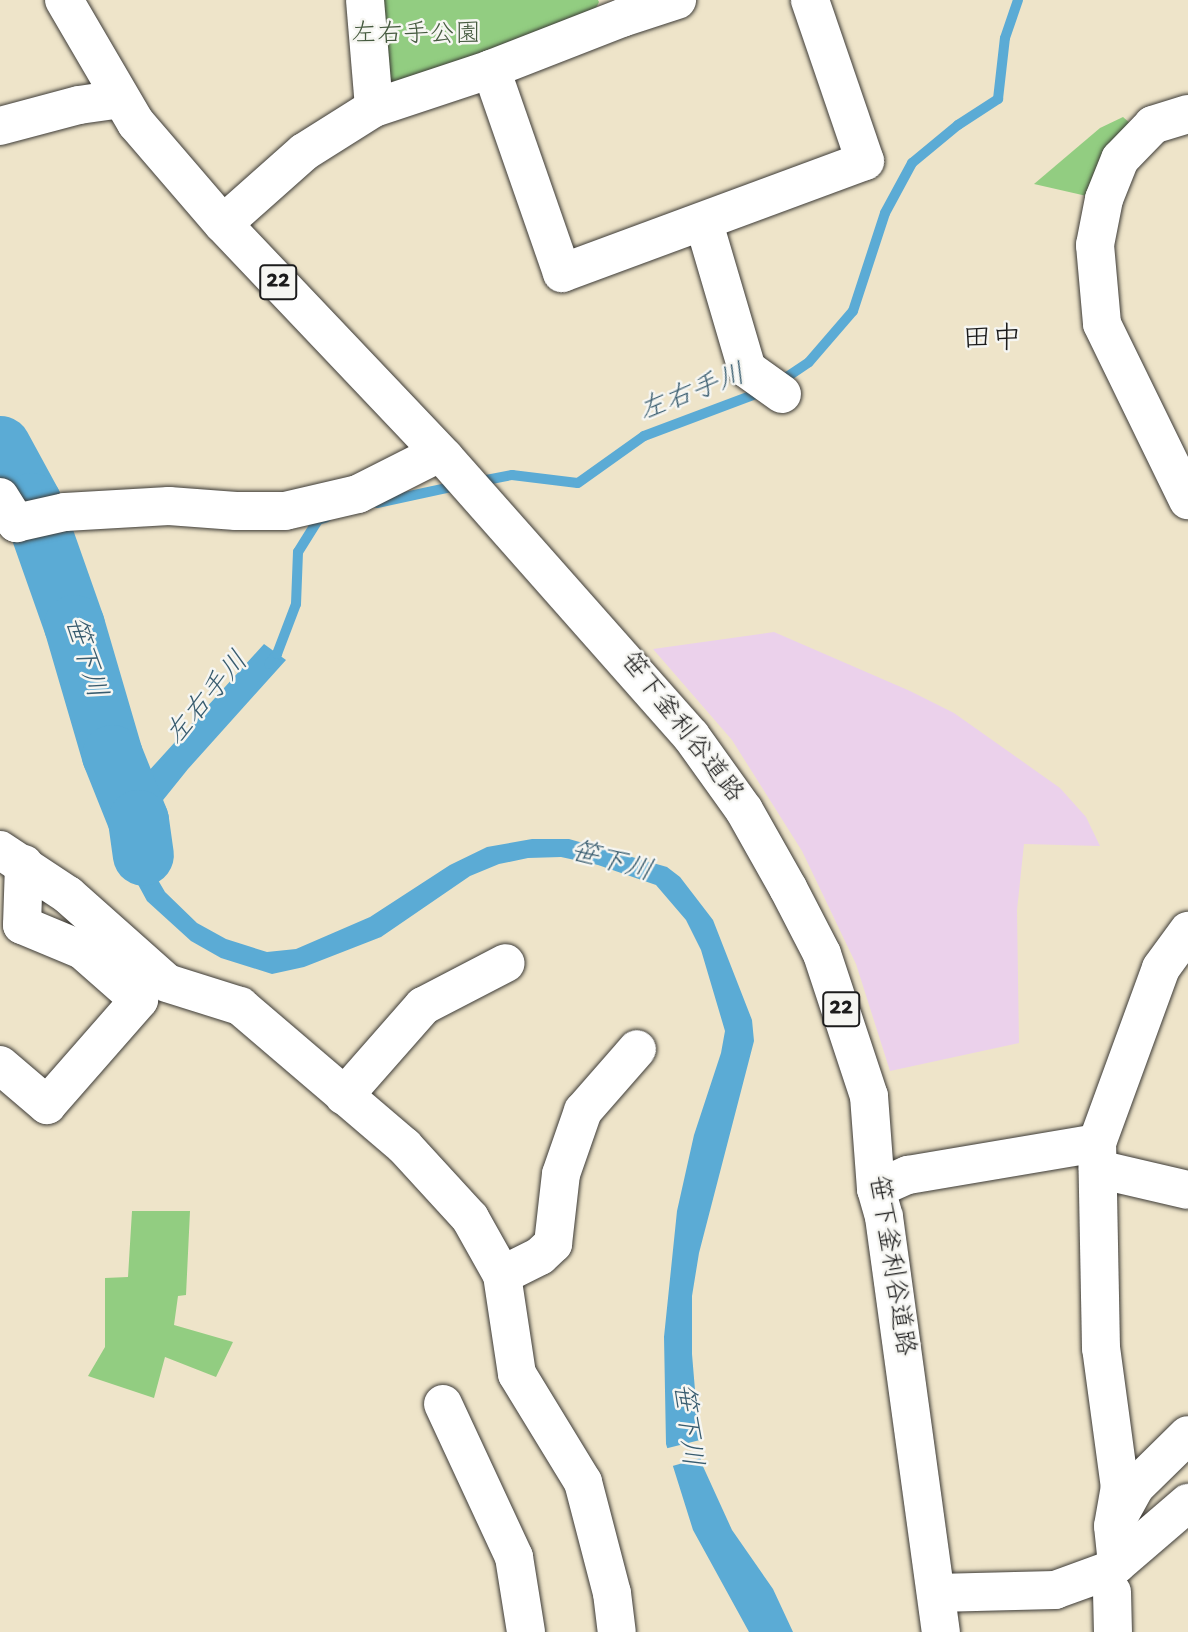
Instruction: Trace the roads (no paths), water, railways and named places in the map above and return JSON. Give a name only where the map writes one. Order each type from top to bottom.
[{"type":"street","name":"笹下釜利谷道路","points":[[64,0],[136,123],[223,224],[442,455],[691,736],[744,810],[822,954],[869,1096],[876,1189],[884,1217],[941,1632]]},
{"type":"street","points":[[365,0],[374,108]]},
{"type":"street","points":[[223,224],[304,152],[374,108],[492,69],[618,9],[677,0]]},
{"type":"street","points":[[492,69],[562,273],[704,223],[865,161],[810,0]]},
{"type":"street","points":[[0,126],[79,105],[120,99]]},
{"type":"street","points":[[1188,114],[1153,125],[1120,159],[1104,199],[1095,245],[1102,324],[1188,500]]},
{"type":"street","points":[[704,223],[747,369],[769,384]]},
{"type":"street","points":[[12,509],[65,512],[169,506],[236,512],[285,511],[358,494],[442,455]]},
{"type":"street","points":[[0,1065],[47,1105],[139,1000],[82,950],[23,925],[12,857]]},
{"type":"street","points":[[12,857],[68,895],[167,983],[240,1006],[404,1146],[470,1218],[502,1275],[517,1374],[583,1482],[612,1593],[617,1632]]},
{"type":"street","points":[[1113,1632],[1113,1526],[1120,1488],[1101,1348],[1097,1156],[1161,968],[1188,930]]},
{"type":"street","points":[[344,1096],[423,1006],[506,963]]},
{"type":"street","points":[[502,1275],[540,1256],[553,1244],[561,1174],[583,1111],[638,1049]]},
{"type":"street","points":[[876,1189],[908,1175],[1097,1156],[1188,1190]]},
{"type":"street","points":[[443,1404],[514,1557],[526,1632]]},
{"type":"street","points":[[1113,1526],[1135,1488],[1188,1435]]},
{"type":"street","points":[[1114,1578],[1188,1503]]},
{"type":"street","points":[[936,1593],[1055,1590],[1110,1570],[1114,1578]]},
{"type":"water","points":[[264,644],[286,660],[188,769],[147,820],[151,868],[165,892],[197,923],[226,939],[267,952],[296,949],[370,917],[450,865],[487,847],[532,839],[569,839],[667,867],[680,877],[713,920],[752,1020],[754,1041],[699,1253],[692,1296],[692,1354],[701,1462],[732,1530],[773,1589],[793,1632],[749,1632],[693,1530],[666,1444],[664,1337],[677,1211],[694,1135],[721,1053],[725,1031],[701,950],[686,920],[656,885],[598,865],[561,857],[528,858],[499,864],[470,876],[381,937],[304,967],[272,974],[221,958],[191,941],[147,901],[134,877],[111,781],[129,769],[136,785]]},
{"type":"waterway","name":"左右手川","points":[[778,383],[809,362],[853,311],[885,213],[912,163],[958,125],[998,99],[1005,38],[1018,0]]},
{"type":"waterway","name":"左右手川","points":[[476,482],[512,475],[578,483],[644,436],[764,391]]},
{"type":"waterway","name":"笹下川","points":[[0,446],[31,503],[74,625],[112,755],[138,820],[143,855]]},
{"type":"waterway","name":"左右手川","points":[[377,503],[460,485]]},
{"type":"waterway","name":"左右手川","points":[[269,664],[277,654],[296,604],[298,552],[318,520],[327,517]]},
{"type":"district","name":"田中","points":[[992,342]]},
{"type":"park label","name":"左右手公園","points":[[416,37]]}]
